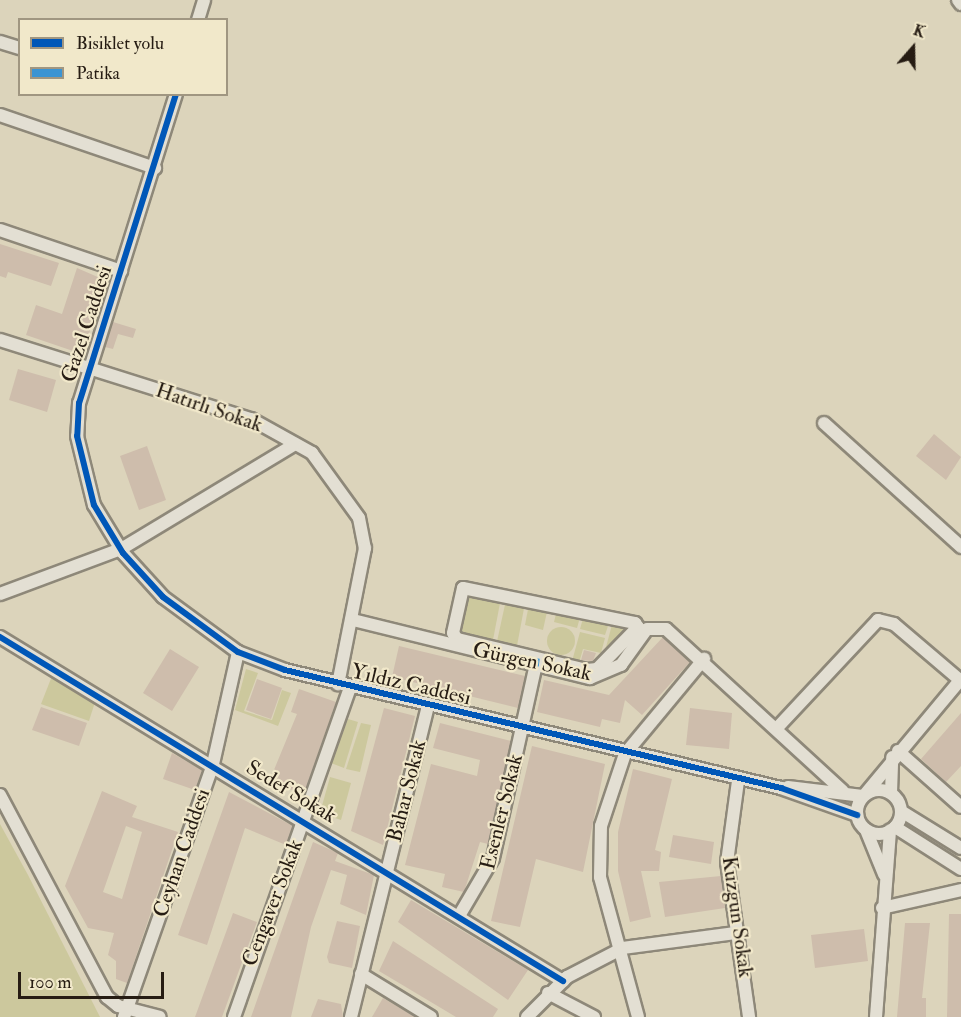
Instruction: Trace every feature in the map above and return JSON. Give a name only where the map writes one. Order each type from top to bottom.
[{"type":"street","points":[[199,18],[204,0]]},
{"type":"street","points":[[958,0],[961,4]]},
{"type":"street","points":[[0,42],[18,47]]},
{"type":"street","name":"Gazel Caddesi","points":[[173,96],[155,168],[79,403],[77,436],[94,505],[121,549],[163,597],[238,652]]},
{"type":"street","points":[[0,114],[155,168]]},
{"type":"street","points":[[0,230],[121,271]]},
{"type":"street","name":"Hatırlı Sokak","points":[[0,340],[89,370],[258,421],[295,444],[332,475],[359,518],[365,548],[344,686]]},
{"type":"street","points":[[824,423],[961,547]]},
{"type":"street","points":[[0,594],[121,549],[295,444]]},
{"type":"street","points":[[462,589],[638,625],[595,670],[537,662],[456,638],[462,589]]},
{"type":"street","name":"Gürgen Sokak","points":[[353,620],[599,678],[621,665],[652,626],[673,633],[704,659],[843,791]]},
{"type":"street","points":[[777,728],[878,620],[894,624],[961,680],[895,754],[864,795],[857,815],[866,830],[885,875]]},
{"type":"street","name":"Sedef Sokak","points":[[0,637],[305,819],[563,981]]},
{"type":"street","name":"Yıldız Caddesi","points":[[238,652],[344,686],[738,781],[781,788],[843,791],[864,795],[891,793]]},
{"type":"street","name":"Ceyhan Caddesi","points":[[125,1013],[213,764],[238,652]]},
{"type":"street","points":[[638,1017],[623,948],[606,903],[599,850],[606,803],[625,754],[704,659]]},
{"type":"street","name":"Esenler Sokak","points":[[459,916],[490,868],[537,662]]},
{"type":"street","name":"Cengaver Sokak","points":[[234,1017],[305,819],[344,686]]},
{"type":"street","name":"Bahar Sokak","points":[[351,1017],[428,705]]},
{"type":"street","points":[[895,754],[891,793],[901,811],[961,848]]},
{"type":"street","points":[[895,754],[961,807]]},
{"type":"street","name":"Kuzgun Sokak","points":[[738,781],[727,850],[735,933],[749,1017]]},
{"type":"street","name":"Yıldız Caddesi","points":[[781,788],[857,815]]},
{"type":"street","points":[[0,795],[107,997],[125,1013],[159,1017]]},
{"type":"street","points":[[876,1017],[885,875],[892,829],[901,811]]},
{"type":"street","points":[[866,830],[892,829],[961,869]]},
{"type":"street","points":[[882,908],[961,890]]},
{"type":"street","points":[[527,1017],[548,993],[563,981],[623,948],[735,933]]},
{"type":"street","points":[[361,974],[431,1017]]},
{"type":"street","points":[[548,993],[594,1017]]},
{"type":"shaded area","points":[[463,591],[501,598],[492,645],[460,638]]},
{"type":"shaded area","points":[[506,600],[525,603],[516,651],[496,646]]},
{"type":"shaded area","points":[[529,604],[548,607],[543,630],[525,625]]},
{"type":"shaded area","points":[[557,610],[581,614],[577,628],[554,622]]},
{"type":"shaded area","points":[[584,615],[610,620],[605,635],[580,629]]},
{"type":"shaded area","points":[[613,621],[636,626],[602,662]]},
{"type":"shaded area","points":[[561,627],[571,631],[575,641],[571,651],[561,655],[551,651],[547,641],[551,631]]},
{"type":"shaded area","points":[[580,632],[605,638],[601,653],[583,649],[579,663],[571,665]]},
{"type":"shaded area","points":[[246,669],[258,673],[244,711],[272,720],[282,690],[291,693],[278,726],[235,710]]},
{"type":"shaded area","points":[[52,676],[95,702],[89,721],[41,704]]},
{"type":"shaded area","points":[[348,719],[358,722],[344,768],[331,763]]},
{"type":"shaded area","points":[[361,723],[371,725],[360,772],[346,769]]},
{"type":"shaded area","points":[[330,777],[351,783],[341,820],[320,813]]},
{"type":"shaded area","points":[[0,824],[28,875],[100,1017],[0,1017]]},
{"type":"building","points":[[0,244],[59,263],[51,286],[8,272],[6,278],[0,276]]},
{"type":"building","points":[[77,268],[107,281],[82,354],[26,335],[36,305],[62,314]]},
{"type":"building","points":[[113,322],[136,329],[133,338],[118,334],[113,349],[105,347]]},
{"type":"building","points":[[18,369],[56,380],[47,412],[9,400]]},
{"type":"building","points":[[934,434],[961,457],[946,480],[916,456]]},
{"type":"building","points":[[147,446],[166,500],[139,510],[120,456]]},
{"type":"building","points":[[663,637],[690,662],[642,715],[625,700],[620,723],[602,719],[600,727],[537,712],[544,680],[609,695]]},
{"type":"building","points":[[399,646],[525,676],[518,708],[392,677]]},
{"type":"building","points":[[170,649],[199,667],[172,711],[143,693]]},
{"type":"building","points":[[584,650],[596,653],[593,661],[581,660]]},
{"type":"building","points":[[257,679],[282,688],[271,719],[246,710]]},
{"type":"building","points":[[299,689],[336,702],[304,794],[269,782],[297,714],[291,712]]},
{"type":"building","points":[[41,707],[87,723],[79,746],[32,730]]},
{"type":"building","points":[[384,708],[415,716],[383,845],[351,831]]},
{"type":"building","points":[[690,708],[732,713],[729,749],[686,745]]},
{"type":"building","points":[[961,713],[961,766],[946,782],[921,759]]},
{"type":"building","points":[[440,723],[511,741],[488,844],[480,842],[464,892],[442,887],[445,874],[405,865],[431,764],[477,776],[480,760],[433,748]]},
{"type":"building","points":[[532,746],[605,764],[583,872],[536,859],[520,927],[491,921]]},
{"type":"building","points":[[172,753],[202,770],[195,790],[163,779]]},
{"type":"building","points":[[633,769],[672,779],[655,850],[661,852],[659,871],[641,871],[651,917],[630,922],[618,871],[618,832]]},
{"type":"building","points":[[102,791],[137,806],[132,817],[178,832],[127,983],[116,979],[116,961],[108,955],[114,933],[88,928],[65,886]],"holes":[[[126,826],[142,832],[122,899],[103,892]]]},
{"type":"building","points":[[229,792],[293,826],[286,845],[245,828],[207,945],[178,935]]},
{"type":"building","points":[[673,835],[714,842],[711,864],[669,857]]},
{"type":"building","points":[[313,842],[338,853],[335,861],[374,875],[366,915],[340,904],[347,875],[331,870],[311,927],[291,1017],[251,1017]]},
{"type":"building","points":[[721,876],[725,908],[665,917],[659,882]]},
{"type":"building","points":[[411,900],[528,970],[508,1000],[398,922]]},
{"type":"building","points":[[233,913],[257,922],[222,1017],[195,1017]]},
{"type":"building","points":[[949,914],[961,914],[961,1017],[947,1017]]},
{"type":"building","points":[[337,921],[360,926],[352,968],[329,963],[327,957]]},
{"type":"building","points":[[905,923],[930,923],[922,998],[926,998],[926,1017],[897,1017]]},
{"type":"building","points":[[864,929],[868,961],[815,968],[811,935]]},
{"type":"building","points":[[393,941],[498,1009],[493,1017],[456,1017],[379,971]]},
{"type":"building","points":[[383,998],[415,1017],[372,1017]]},
{"type":"building","points":[[318,999],[341,1004],[343,1017],[311,1017]]},
{"type":"marked path","points":[[536,666],[537,658]]},
{"type":"cycle path","points":[[175,96],[79,403],[77,436],[94,505],[123,553],[163,597],[238,652],[285,670],[781,788],[857,815]]},
{"type":"cycle path","points":[[0,637],[563,981]]}]
